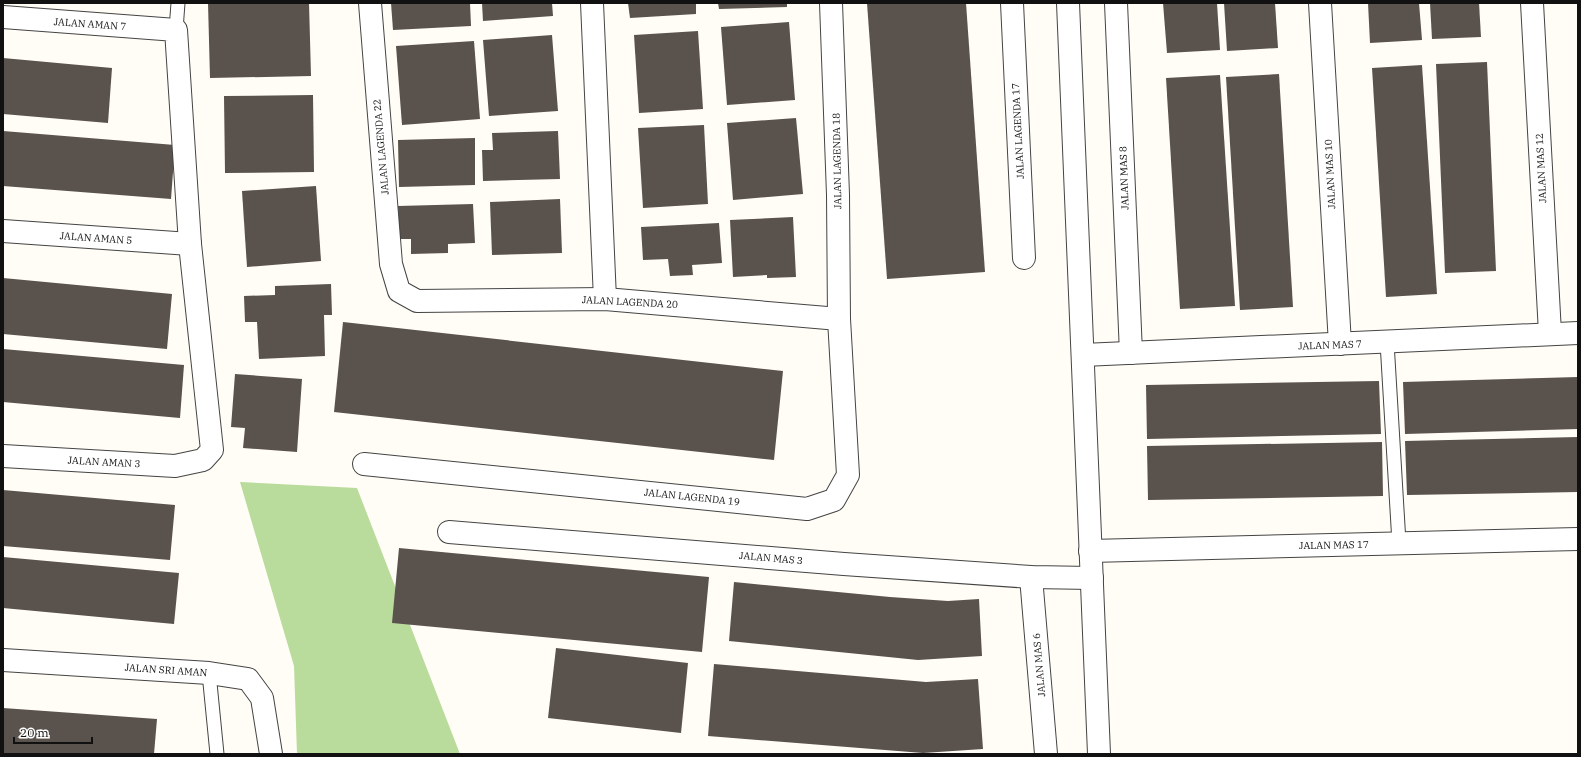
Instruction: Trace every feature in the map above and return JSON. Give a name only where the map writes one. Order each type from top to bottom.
[{"type":"street","name":"JALAN LAGENDA 22","points":[[370,3],[390,264],[399,291]]},
{"type":"street","points":[[592,3],[605,299]]},
{"type":"street","name":"JALAN LAGENDA 18","points":[[831,3],[838,195],[839,319]]},
{"type":"street","name":"JALAN LAGENDA 17","points":[[1012,3],[1024,258]]},
{"type":"street","points":[[1068,3],[1099,754]]},
{"type":"street","name":"JALAN MAS 8","points":[[1116,3],[1131,353]]},
{"type":"street","name":"JALAN MAS 10","points":[[1320,3],[1340,344]]},
{"type":"street","name":"JALAN MAS 12","points":[[1532,3],[1550,333]]},
{"type":"street","name":"JALAN AMAN 7","points":[[3,18],[176,30]]},
{"type":"street","points":[[176,30],[190,244]]},
{"type":"street","name":"JALAN AMAN 5","points":[[3,231],[190,244]]},
{"type":"street","name":"JALAN AMAN 3","points":[[3,456],[175,466],[203,460],[212,450],[190,244]]},
{"type":"street","name":"JALAN LAGENDA 20","points":[[399,291],[417,301],[605,299],[839,319]]},
{"type":"street","name":"JALAN LAGENDA 19","points":[[364,464],[807,509],[834,500],[848,475],[839,319]]},
{"type":"street","name":"JALAN MAS 7","points":[[1083,355],[1387,342],[1550,333],[1578,333]]},
{"type":"street","name":"JALAN MAS 3","points":[[450,532],[1031,577],[1092,578]]},
{"type":"street","name":"JALAN MAS 17","points":[[1090,551],[1578,539]]},
{"type":"street","name":"JALAN MAS 6","points":[[1031,577],[1046,754]]},
{"type":"street","name":"JALAN SRI AMAN","points":[[3,660],[209,673],[248,679],[262,698],[271,754]]},
{"type":"lane","points":[[176,30],[178,3]]},
{"type":"lane","points":[[1387,342],[1399,544]]},
{"type":"lane","points":[[209,673],[217,754]]},
{"type":"green space","points":[[240,482],[357,488],[460,754],[297,754],[294,666]]},
{"type":"building","points":[[208,3],[309,3],[311,76],[210,78]]},
{"type":"building","points":[[391,3],[470,3],[471,26],[393,30]]},
{"type":"building","points":[[482,3],[552,3],[553,16],[483,21]]},
{"type":"building","points":[[628,3],[696,3],[696,14],[630,18]]},
{"type":"building","points":[[718,3],[787,3],[787,7],[719,9]]},
{"type":"building","points":[[867,3],[966,3],[985,272],[887,279]]},
{"type":"building","points":[[1163,3],[1217,3],[1220,50],[1167,53]]},
{"type":"building","points":[[1224,3],[1275,3],[1278,48],[1227,51]]},
{"type":"building","points":[[1368,3],[1419,3],[1422,40],[1370,43]]},
{"type":"building","points":[[1430,3],[1479,3],[1481,37],[1432,39]]},
{"type":"building","points":[[789,22],[795,100],[727,105],[721,27]]},
{"type":"building","points":[[698,31],[703,109],[639,113],[634,35]]},
{"type":"building","points":[[552,35],[558,111],[489,116],[483,40]]},
{"type":"building","points":[[474,41],[480,119],[402,125],[396,46]]},
{"type":"building","points":[[3,58],[112,68],[108,123],[3,114]]},
{"type":"building","points":[[1487,62],[1496,271],[1445,273],[1436,64]]},
{"type":"building","points":[[1422,65],[1437,294],[1386,297],[1372,68]]},
{"type":"building","points":[[1279,74],[1293,307],[1240,310],[1226,77]]},
{"type":"building","points":[[1220,75],[1235,306],[1180,309],[1166,78]]},
{"type":"building","points":[[313,95],[314,172],[225,173],[224,96]]},
{"type":"building","points":[[796,118],[803,194],[733,200],[727,123]]},
{"type":"building","points":[[704,125],[708,204],[643,208],[638,128]]},
{"type":"building","points":[[3,131],[175,145],[171,199],[3,186]]},
{"type":"building","points":[[558,131],[560,179],[483,181],[482,150],[493,150],[492,133]]},
{"type":"building","points":[[475,138],[475,185],[399,187],[398,140]]},
{"type":"building","points":[[316,186],[321,261],[247,267],[242,191]]},
{"type":"building","points":[[560,199],[562,253],[492,255],[490,202]]},
{"type":"building","points":[[473,204],[475,243],[448,244],[448,253],[411,254],[411,239],[400,239],[398,206]]},
{"type":"building","points":[[793,217],[796,277],[767,278],[767,275],[733,277],[730,220]]},
{"type":"building","points":[[719,223],[722,263],[692,265],[693,275],[670,276],[668,259],[643,260],[641,227]]},
{"type":"building","points":[[3,278],[172,294],[167,349],[3,334]]},
{"type":"building","points":[[331,284],[332,315],[324,315],[325,356],[259,359],[257,322],[245,322],[244,296],[275,295],[275,286]]},
{"type":"building","points":[[343,322],[783,371],[774,460],[334,412]]},
{"type":"building","points":[[3,349],[184,365],[180,418],[3,402]]},
{"type":"building","points":[[235,374],[302,379],[297,452],[243,448],[245,428],[231,427]]},
{"type":"building","points":[[1578,377],[1578,429],[1405,434],[1403,382]]},
{"type":"building","points":[[1379,381],[1381,434],[1147,439],[1146,385]]},
{"type":"building","points":[[1578,437],[1578,492],[1407,495],[1405,441]]},
{"type":"building","points":[[1382,442],[1383,496],[1148,500],[1147,446]]},
{"type":"building","points":[[3,490],[175,505],[170,560],[3,546]]},
{"type":"building","points":[[399,548],[709,577],[702,652],[392,623]]},
{"type":"building","points":[[3,557],[179,573],[174,624],[3,608]]},
{"type":"building","points":[[734,582],[890,597],[948,601],[979,599],[982,656],[918,660],[729,641]]},
{"type":"building","points":[[556,648],[688,663],[681,733],[548,718]]},
{"type":"building","points":[[714,664],[926,682],[978,679],[983,749],[923,753],[708,736]]},
{"type":"building","points":[[3,708],[157,719],[154,754],[3,754]]}]
